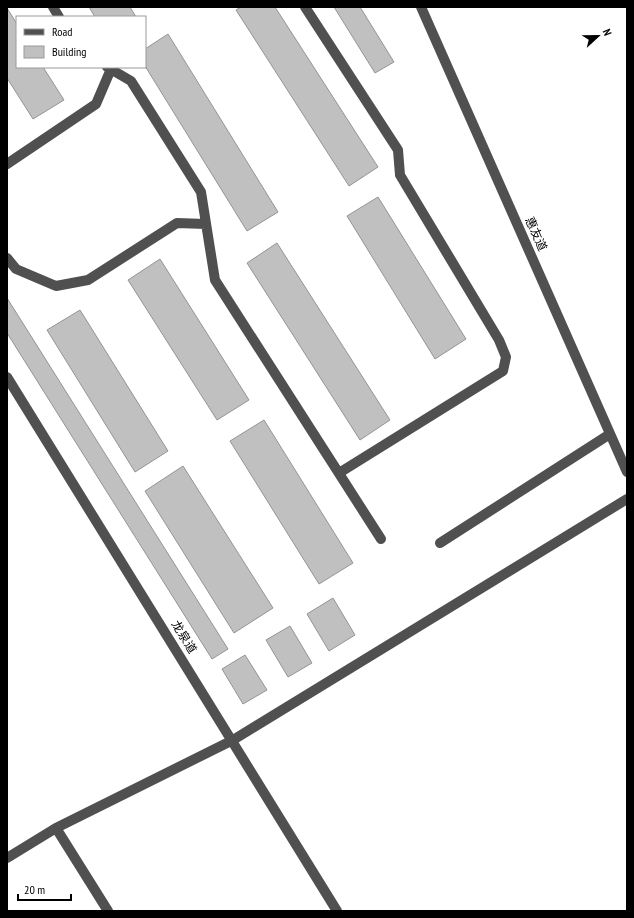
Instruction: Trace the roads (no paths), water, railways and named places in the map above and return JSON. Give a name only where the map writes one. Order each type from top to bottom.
[{"type":"street","points":[[53,7],[58,16]]},
{"type":"street","points":[[306,7],[398,150],[400,175],[499,340],[506,357],[503,371],[339,473]]},
{"type":"street","name":"惠友道","points":[[421,7],[627,472]]},
{"type":"street","points":[[7,164],[96,104],[109,68],[131,80],[201,192],[215,280],[381,539]]},
{"type":"street","points":[[7,258],[16,269],[56,286],[88,280],[177,223],[206,224]]},
{"type":"street","name":"龙泉道","points":[[7,377],[233,740],[337,911]]},
{"type":"street","points":[[440,543],[610,434]]},
{"type":"street","points":[[7,858],[56,828],[233,740],[627,499]]},
{"type":"street","points":[[56,828],[108,911]]}]
